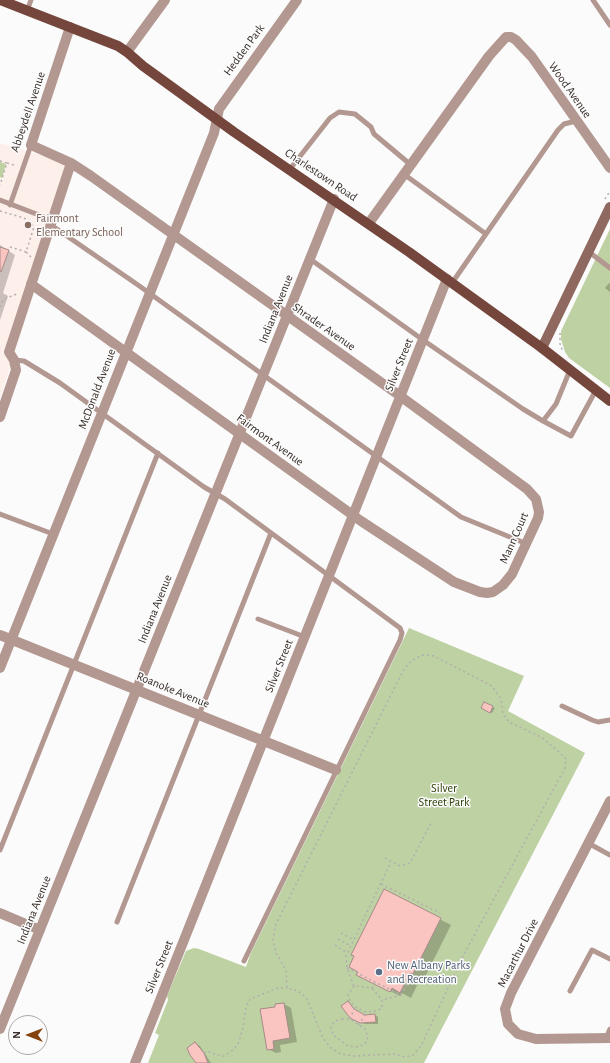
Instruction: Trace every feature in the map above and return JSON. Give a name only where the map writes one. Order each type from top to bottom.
[{"type":"main road","name":"Charlestown Road","points":[[0,0],[118,46],[143,66],[216,118],[369,223],[450,281],[610,400]]},
{"type":"main road","points":[[542,348],[610,207]]},
{"type":"street","points":[[127,52],[165,0]]},
{"type":"street","name":"Hedden Park","points":[[216,118],[219,109],[242,75],[297,0]]},
{"type":"street","name":"Abbeydell Avenue","points":[[32,145],[70,27]]},
{"type":"street","name":"Wood Avenue","points":[[412,165],[504,38],[511,37],[522,45],[610,168]]},
{"type":"street","name":"McDonald Avenue","points":[[0,668],[214,132],[216,118]]},
{"type":"street","name":"Shrader Avenue","points":[[32,145],[71,163],[511,476],[527,489],[536,499]]},
{"type":"street","points":[[0,417],[15,365],[9,352],[71,163]]},
{"type":"street","points":[[369,223],[412,165]]},
{"type":"street","name":"Indiana Avenue","points":[[0,1029],[334,199]]},
{"type":"street","name":"Silver Street","points":[[135,1063],[400,397],[423,340],[450,281]]},
{"type":"street","name":"Fairmont Avenue","points":[[31,284],[353,515],[434,570],[461,586],[487,593],[492,592],[503,585]]},
{"type":"street","name":"Mann Court","points":[[503,585],[512,574],[538,518],[539,512],[536,499]]},
{"type":"street","name":"Roanoke Avenue","points":[[0,635],[336,770]]},
{"type":"street","name":"Macarthur Drive","points":[[609,1035],[536,1039],[518,1034],[508,1024],[505,1009],[511,993],[610,801]]},
{"type":"street","points":[[0,913],[40,930]]},
{"type":"lane","points":[[28,10],[31,0]]},
{"type":"lane","points":[[593,0],[610,25]]},
{"type":"lane","points":[[290,169],[330,118],[339,112],[355,114],[371,127],[374,134],[412,165]]},
{"type":"lane","points":[[450,281],[486,234],[558,130],[564,124],[576,121]]},
{"type":"lane","name":"Abbeydell Avenue","points":[[10,205],[32,145]]},
{"type":"lane","points":[[405,175],[486,234]]},
{"type":"lane","points":[[0,200],[52,222],[149,294],[468,521],[527,544]]},
{"type":"lane","points":[[589,252],[610,268]]},
{"type":"lane","points":[[310,259],[523,409],[571,436],[596,390]]},
{"type":"lane","points":[[15,365],[24,361],[43,371],[397,624],[402,633],[400,640],[244,961]]},
{"type":"lane","points":[[543,421],[556,404],[570,370]]},
{"type":"lane","points":[[0,850],[158,453]]},
{"type":"lane","points":[[0,514],[53,534]]},
{"type":"lane","points":[[116,922],[271,533]]},
{"type":"lane","points":[[258,619],[305,637]]},
{"type":"lane","points":[[562,706],[598,722],[610,720]]},
{"type":"lane","points":[[588,843],[610,855]]},
{"type":"lane","points":[[570,991],[592,950],[610,959]]},
{"type":"path","points":[[0,161],[14,165]]},
{"type":"path","points":[[0,185],[7,163]]},
{"type":"path","points":[[0,211],[24,218],[34,227],[26,252]]},
{"type":"path","points":[[10,247],[26,252],[34,261]]},
{"type":"path","points":[[0,307],[4,299],[20,294]]},
{"type":"path","points":[[561,330],[560,344],[565,356]]},
{"type":"path","points":[[204,1053],[207,1051],[224,1056],[233,1050],[238,1044],[243,1028],[246,1007],[250,999],[278,988],[287,988],[298,991],[306,997],[323,1038],[331,1048],[341,1054],[354,1056],[395,1054],[406,1056],[413,1055],[421,1046],[463,956],[566,768],[566,759],[541,737],[508,722],[503,714],[501,699],[492,686],[434,656],[422,655],[411,661],[403,671],[276,924],[273,939],[276,953],[286,970],[287,988]]},
{"type":"path","points":[[385,858],[400,866],[410,863],[431,823]]},
{"type":"path","points":[[354,986],[347,968],[347,952],[391,862]]},
{"type":"path","points":[[381,884],[440,913]]},
{"type":"path","points":[[341,933],[354,940]]},
{"type":"path","points":[[338,939],[351,946]]},
{"type":"path","points":[[335,945],[347,952]]},
{"type":"path","points":[[347,968],[401,995]]},
{"type":"path","points":[[382,1000],[401,995],[412,974]]},
{"type":"path","points":[[372,988],[374,982]]},
{"type":"path","points":[[354,986],[372,988],[382,1000],[382,1008],[377,1011],[366,1012],[355,1007],[348,995],[354,986]]},
{"type":"path","points":[[350,1019],[355,1007]]},
{"type":"path","points":[[359,1025],[366,1012]]},
{"type":"path","points":[[350,1019],[359,1025],[365,1029],[368,1037],[365,1044],[358,1047],[348,1046],[333,1035],[331,1027],[335,1021],[350,1019]]},
{"type":"shaded area","name":"Fairmont Elementary School","points":[[0,143],[75,166],[0,398]]},
{"type":"green space","points":[[0,162],[6,164],[2,178],[0,177]]},
{"type":"green space","points":[[610,229],[610,388],[569,358],[565,352],[561,339],[561,331]]},
{"type":"green space","name":"Silver Street Park","points":[[409,628],[524,676],[508,711],[585,753],[424,1063],[148,1063],[159,1035],[155,1033],[168,1000],[167,996],[186,951],[194,948],[199,949],[246,967],[250,955]]},
{"type":"building","name":"Fairmont Elementary School","points":[[0,247],[9,250],[1,272],[0,271]]},
{"type":"building","points":[[484,702],[493,706],[490,713],[481,708]]},
{"type":"building","points":[[384,889],[441,918],[413,974],[410,973],[400,993],[392,988],[390,992],[356,975],[358,972],[349,967],[354,956],[351,955]]},
{"type":"building","points":[[348,1001],[354,1009],[365,1015],[375,1014],[376,1022],[360,1023],[350,1018],[341,1006]]},
{"type":"building","points":[[284,1003],[290,1038],[273,1041],[274,1049],[267,1050],[260,1009],[275,1007],[275,1004]]},
{"type":"building","points":[[195,1042],[204,1053],[208,1063],[196,1063],[190,1055],[187,1048]]},
{"type":"place","name":"Fairmont Elementary School","points":[[28,225]]},
{"type":"place","name":"New Albany Parks and Recreation","points":[[379,972]]}]
